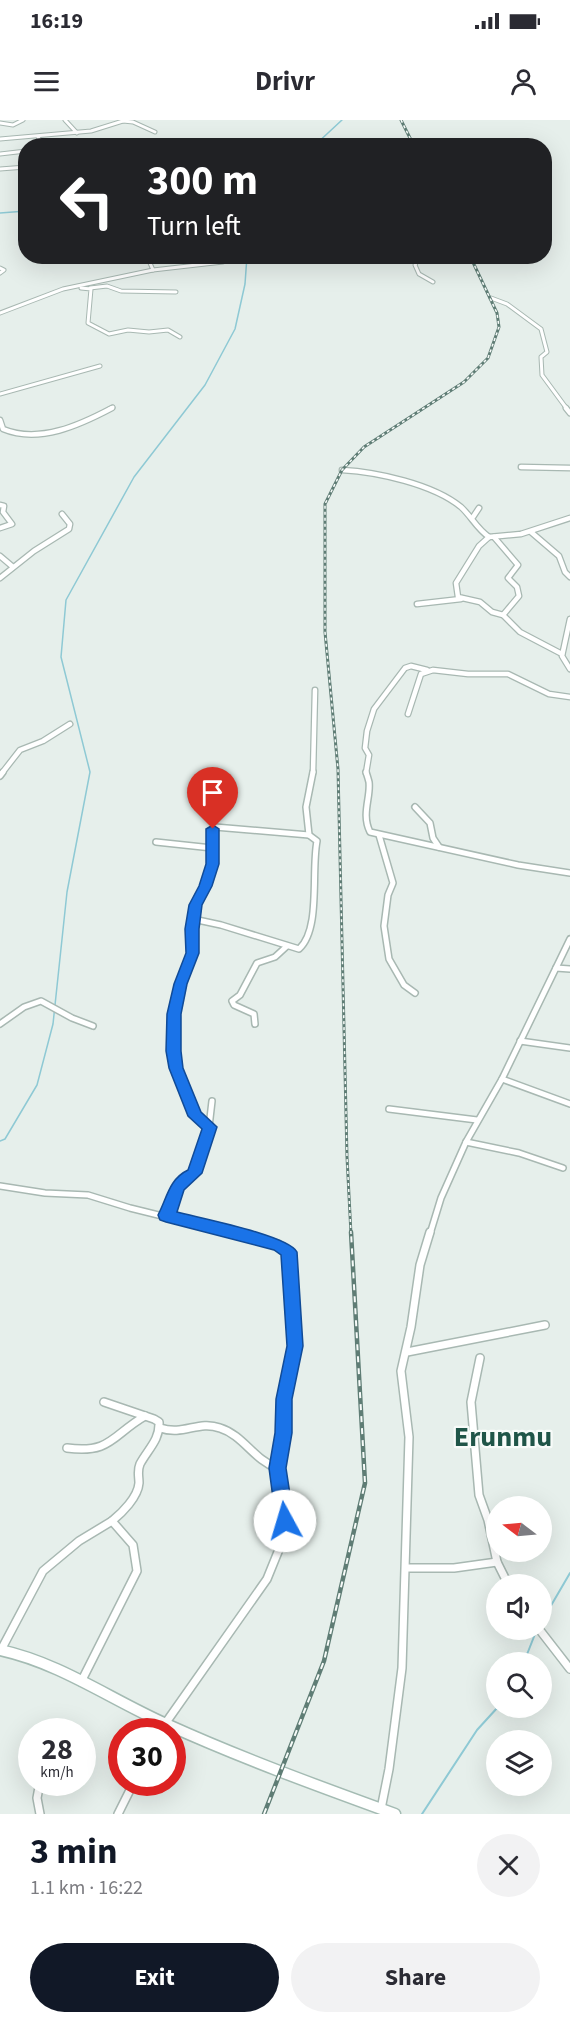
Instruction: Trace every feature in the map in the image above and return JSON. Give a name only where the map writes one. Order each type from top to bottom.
[{"type":"street","points":[[0,123],[13,125],[23,120]]},
{"type":"street","points":[[65,120],[77,133]]},
{"type":"street","points":[[19,138],[84,132],[124,120],[155,132]]},
{"type":"street","points":[[84,132],[85,138]]},
{"type":"street","points":[[0,139],[18,138]]},
{"type":"street","points":[[0,154],[18,152]]},
{"type":"street","points":[[0,169],[18,168]]},
{"type":"street","points":[[150,264],[153,270]]},
{"type":"street","points":[[73,288],[153,270],[206,264]]},
{"type":"street","points":[[416,264],[416,270],[421,277],[433,282]]},
{"type":"street","points":[[0,313],[63,289],[107,286],[121,291],[176,292]]},
{"type":"street","points":[[90,288],[88,323],[97,329],[109,334],[129,330],[149,333],[168,330],[180,337]]},
{"type":"street","points":[[491,298],[507,304],[541,329],[547,352],[541,357],[542,375],[570,413]]},
{"type":"street","points":[[0,394],[100,366]]},
{"type":"street","points":[[1,422],[3,429],[12,435],[24,436],[69,427],[113,407]]},
{"type":"street","points":[[521,468],[570,468]]},
{"type":"street","points":[[342,470],[357,470],[408,483],[457,505],[473,517],[518,565],[508,578],[518,587],[519,596],[503,615]]},
{"type":"street","points":[[0,506],[4,506],[3,512],[12,524],[0,528]]},
{"type":"street","points":[[473,517],[479,508]]},
{"type":"street","points":[[0,578],[34,551],[69,529],[70,524],[62,514]]},
{"type":"street","points":[[462,599],[456,593],[456,584],[470,564],[478,545],[492,537],[531,532],[549,522],[570,518]]},
{"type":"street","points":[[531,532],[559,556],[563,569],[570,577]]},
{"type":"street","points":[[0,556],[13,567]]},
{"type":"street","points":[[417,604],[462,599],[475,600],[492,612],[503,615],[520,632],[562,654]]},
{"type":"street","points":[[570,619],[562,654],[564,662],[570,669]]},
{"type":"street","points":[[570,697],[549,694],[508,674],[468,674],[411,666],[401,672],[374,709],[367,731],[365,748],[369,755],[366,775],[369,783],[366,799],[367,826],[370,832],[570,873]]},
{"type":"street","points":[[408,714],[421,674],[427,670]]},
{"type":"street","points":[[309,835],[306,807],[313,771],[315,690]]},
{"type":"street","points":[[0,776],[20,750],[43,741],[70,724]]},
{"type":"street","points":[[415,807],[430,823],[434,843],[440,848]]},
{"type":"street","points":[[193,920],[298,949],[303,946],[313,917],[315,890],[312,871],[318,841],[309,835],[215,827],[211,832],[212,864],[205,886],[195,905],[193,920],[192,953],[180,984],[174,1014],[176,1068],[195,1116],[210,1127]]},
{"type":"street","points":[[379,835],[383,844],[385,868],[393,883],[387,900],[385,943],[396,974],[415,993]]},
{"type":"street","points":[[156,842],[212,848]]},
{"type":"street","points":[[381,1809],[389,1769],[402,1668],[409,1437],[401,1371],[407,1352],[420,1265],[441,1198],[466,1142],[502,1079],[570,939]]},
{"type":"street","points":[[255,1024],[254,1014],[234,1005],[232,1001],[240,995],[257,963],[275,957],[287,946]]},
{"type":"street","points":[[556,968],[570,969]]},
{"type":"street","points":[[0,1024],[24,1007],[41,1001],[72,1018],[93,1026]]},
{"type":"street","points":[[520,1041],[570,1048]]},
{"type":"street","points":[[502,1079],[570,1104]]},
{"type":"street","points":[[166,1215],[171,1208],[177,1188],[184,1179],[194,1173],[210,1127],[212,1101]]},
{"type":"street","points":[[389,1109],[477,1120]]},
{"type":"street","points":[[466,1142],[519,1153],[563,1168]]},
{"type":"street","points":[[0,1186],[45,1193],[88,1195],[278,1244],[289,1252],[295,1346],[284,1399],[283,1433],[277,1468],[285,1521],[282,1542],[267,1579],[168,1718]]},
{"type":"street","points":[[407,1352],[545,1324]]},
{"type":"street","points":[[480,1358],[471,1402],[479,1495],[486,1512]]},
{"type":"street","points":[[104,1402],[159,1422],[157,1440],[138,1469],[137,1492],[120,1515],[79,1540],[43,1571],[0,1650],[52,1667],[146,1718]]},
{"type":"street","points":[[67,1448],[96,1451],[117,1438],[128,1424],[145,1416]]},
{"type":"street","points":[[160,1428],[176,1433],[200,1425],[223,1428],[269,1466],[277,1468]]},
{"type":"street","points":[[81,1682],[131,1587],[137,1570],[133,1545],[112,1521]]},
{"type":"street","points":[[406,1568],[454,1568],[497,1562],[503,1574]]},
{"type":"street","points":[[548,1640],[570,1669]]},
{"type":"street","points":[[186,1736],[395,1814]]},
{"type":"street","points":[[37,1796],[40,1814]]},
{"type":"street","points":[[118,1814],[127,1796]]},
{"type":"waterway","points":[[323,138],[342,120]]},
{"type":"waterway","points":[[0,213],[18,212]]},
{"type":"waterway","points":[[0,1141],[5,1139],[37,1085],[53,1024],[67,892],[90,772],[61,657],[66,600],[134,477],[205,385],[235,329],[245,284],[246,264]]},
{"type":"waterway","points":[[552,1604],[570,1573]]},
{"type":"waterway","points":[[528,1652],[533,1640]]},
{"type":"waterway","points":[[422,1814],[477,1730],[488,1718]]},
{"type":"railway","points":[[401,120],[410,138]]},
{"type":"railway","points":[[351,1234],[347,1157],[338,769],[325,632],[325,504],[342,470],[364,447],[464,382],[488,358],[499,327],[497,313],[474,264]]},
{"type":"railway","points":[[264,1814],[324,1661],[365,1483],[351,1232]]},
{"type":"district","name":"Erunmu","points":[[503,1437]]},
{"type":"route","points":[[213,829],[211,832],[212,864],[205,886],[195,905],[192,953],[180,984],[174,1014],[173,1051],[176,1068],[195,1116],[210,1127],[194,1173],[184,1179],[177,1188],[171,1208],[166,1215],[278,1244],[289,1252],[295,1346],[284,1399],[283,1433],[277,1468],[285,1521]]}]
